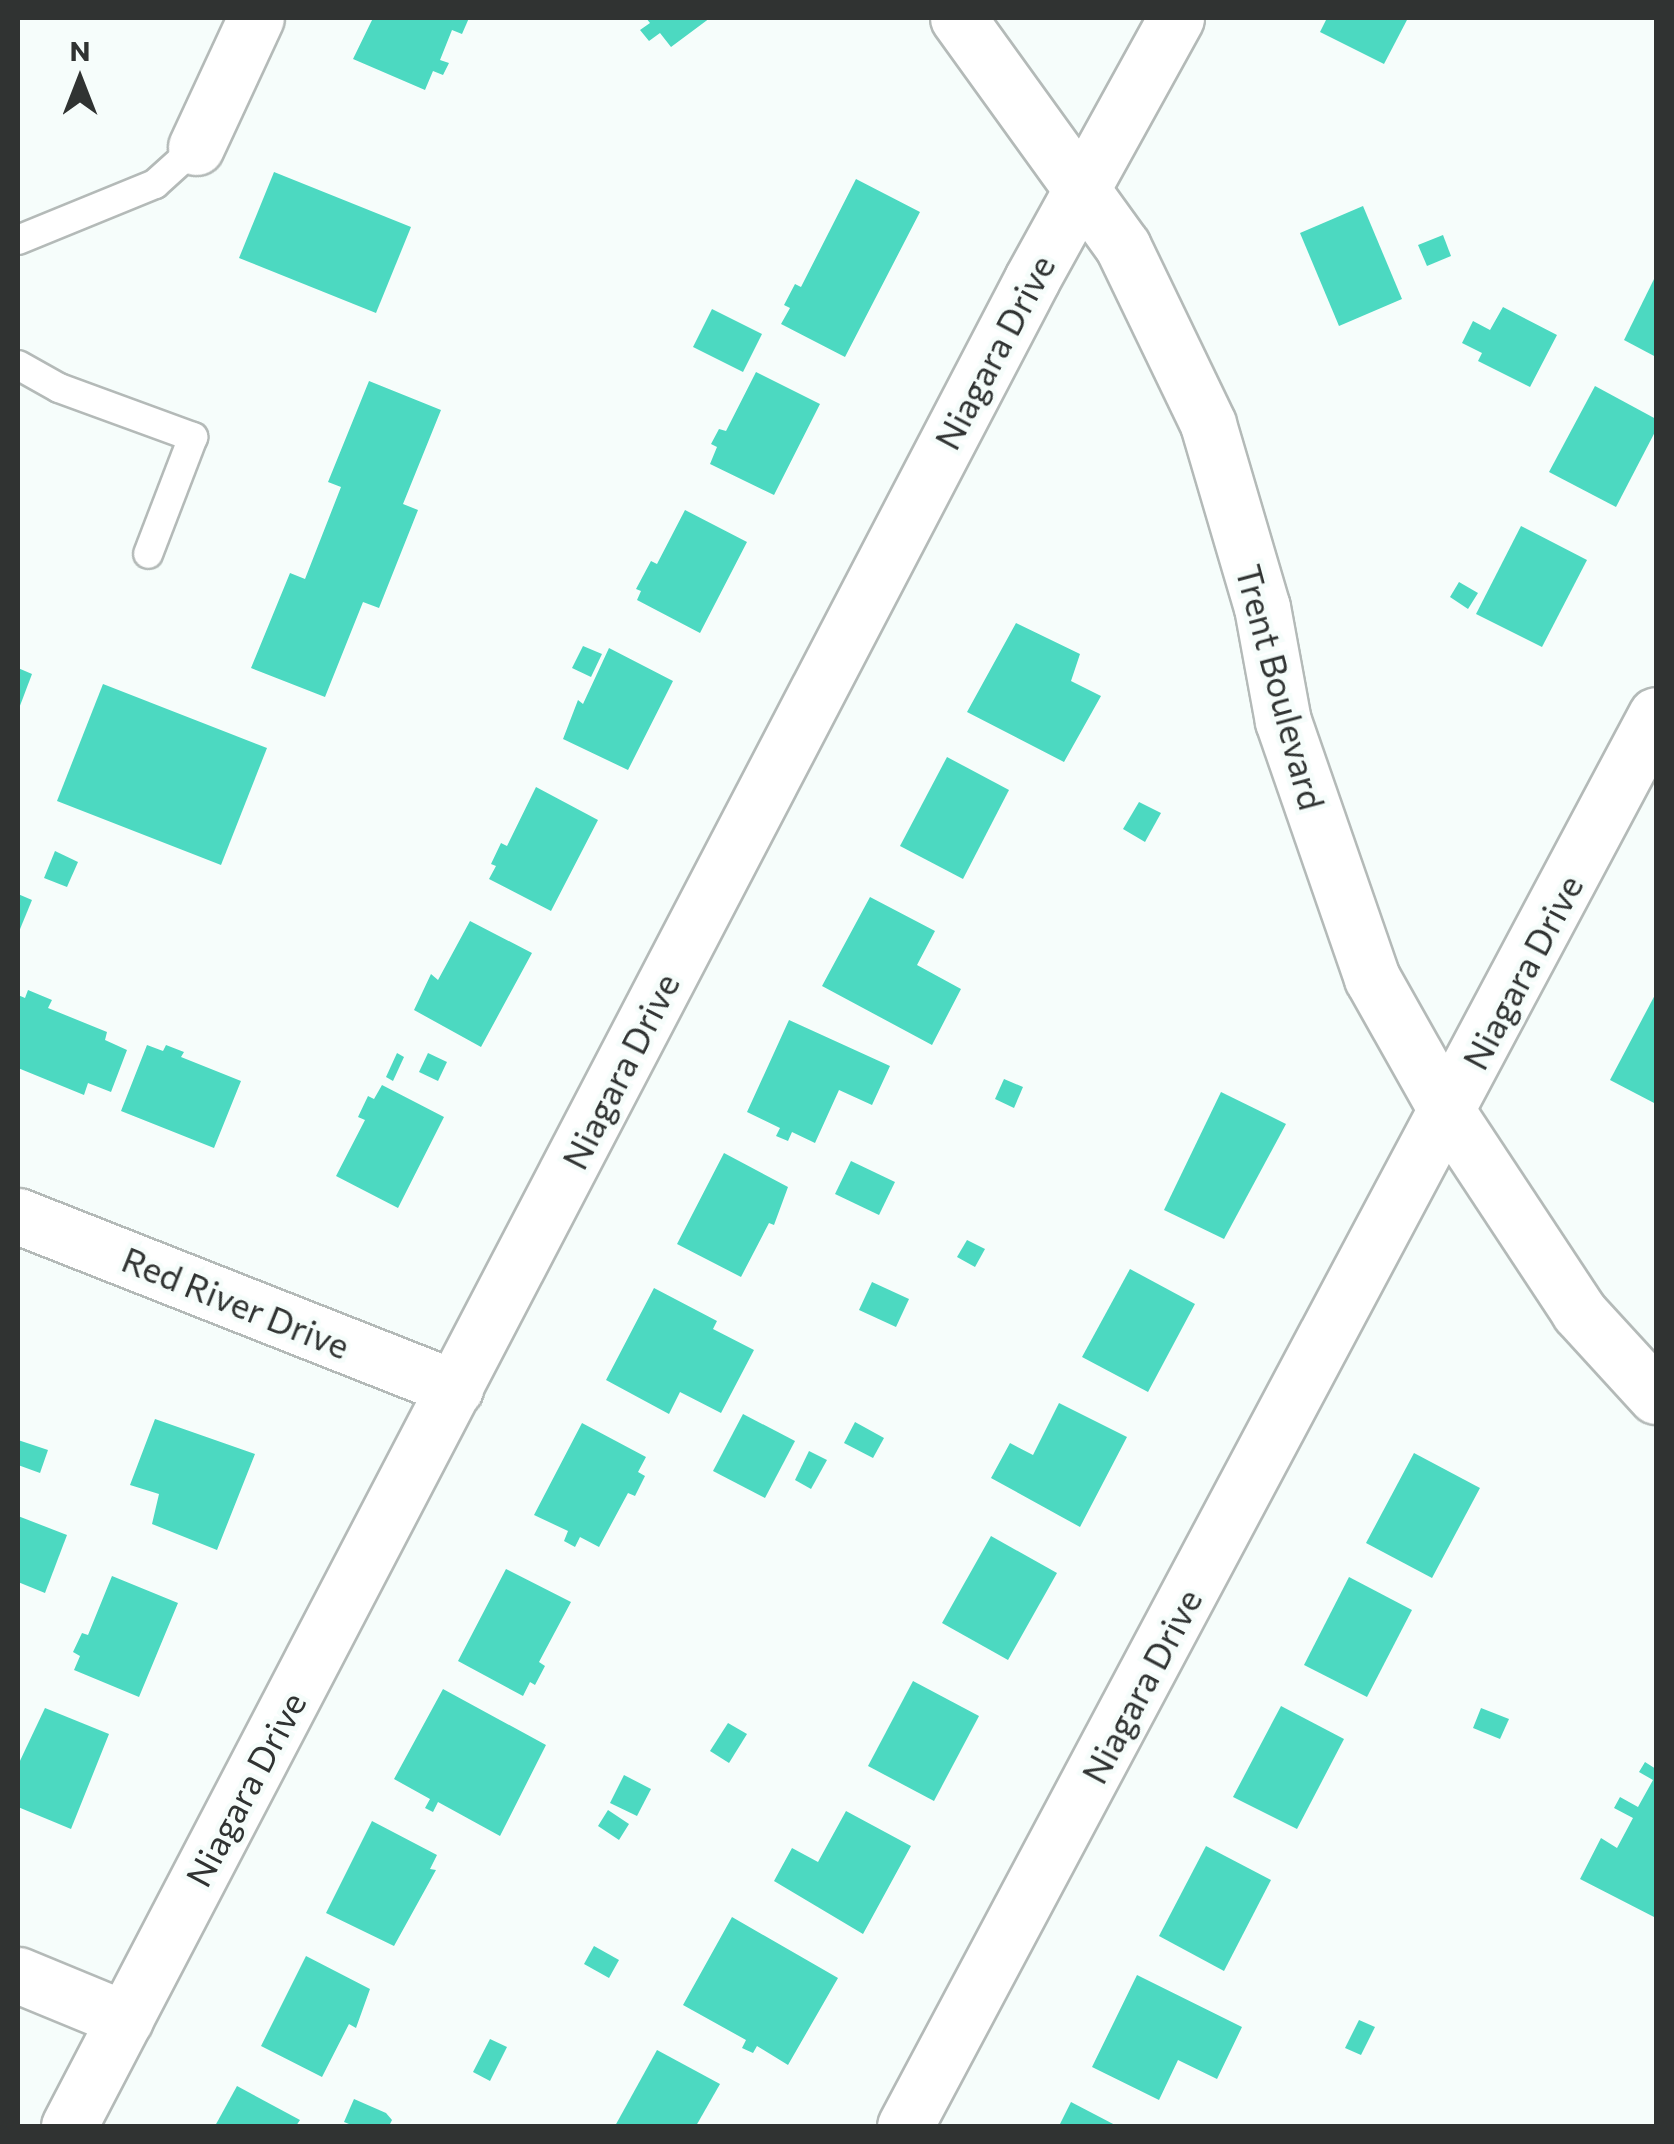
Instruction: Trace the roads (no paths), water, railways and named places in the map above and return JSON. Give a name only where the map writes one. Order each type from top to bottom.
[{"type":"street","points":[[196,146],[256,18]]},
{"type":"street","name":"Trent Boulevard","points":[[958,18],[1123,247],[1208,424],[1262,607],[1283,721],[1372,978],[1448,1113],[1523,1220],[1579,1312],[1656,1396]]},
{"type":"street","name":"Niagara Drive","points":[[68,2126],[1082,186],[1176,18]]},
{"type":"street","name":"Niagara Drive","points":[[905,2126],[1448,1113],[1656,716]]},
{"type":"street","name":"Red River Drive","points":[[18,1216],[455,1388]]},
{"type":"street","points":[[18,1976],[125,2019]]},
{"type":"lane","points":[[18,240],[155,184],[196,146]]},
{"type":"lane","points":[[18,365],[59,388],[193,436],[148,554]]}]
